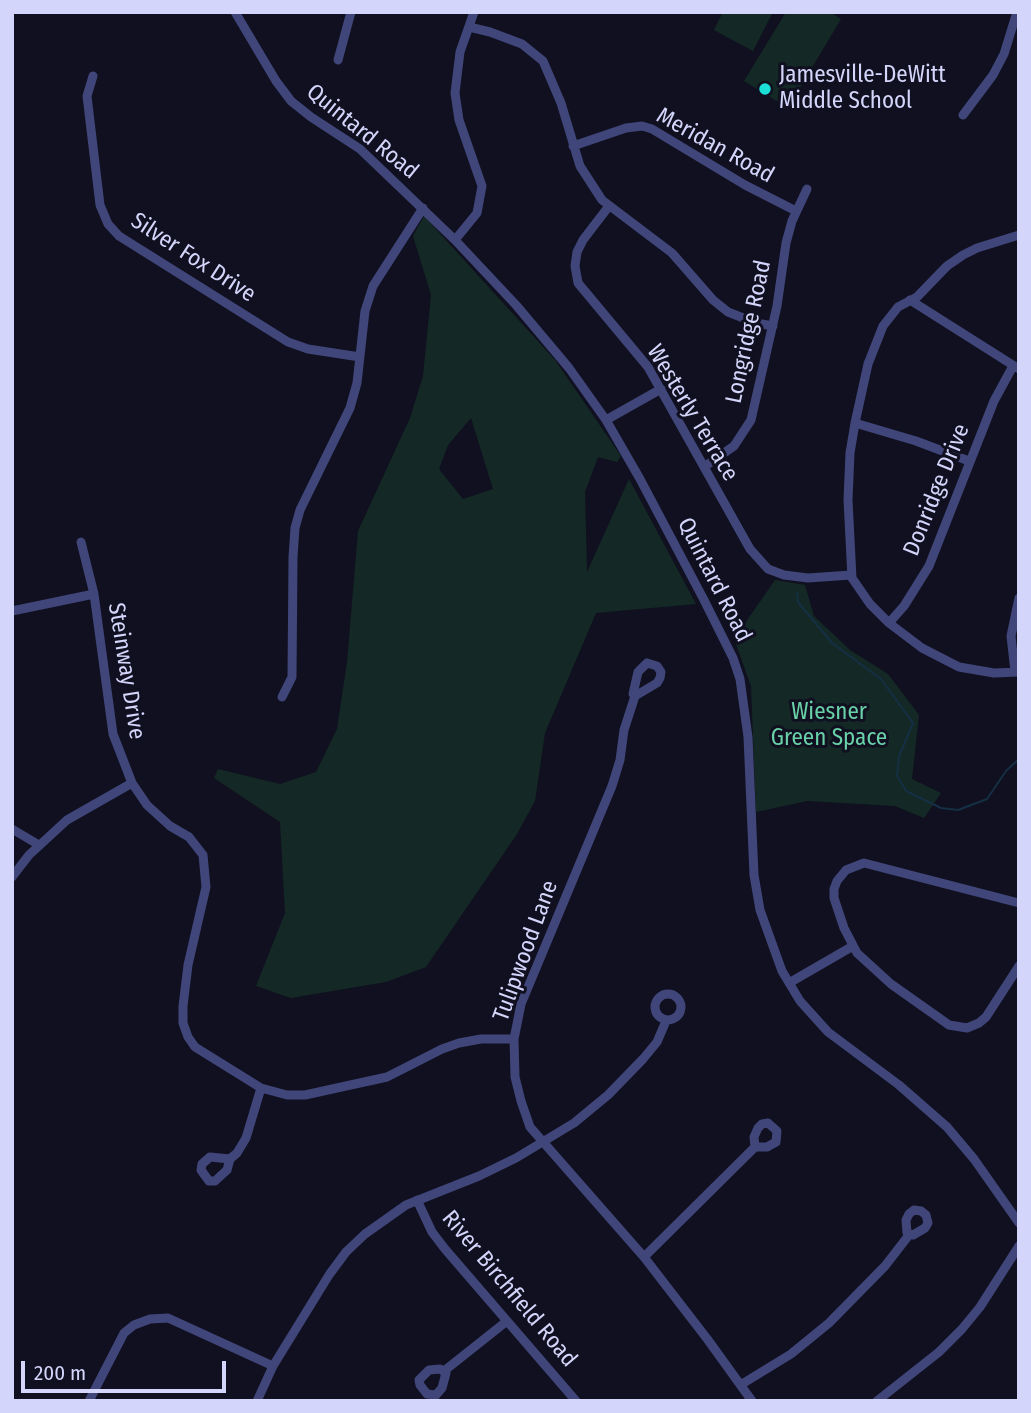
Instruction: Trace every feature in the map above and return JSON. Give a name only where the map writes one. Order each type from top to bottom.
[{"type":"street","name":"Quintard Road","points":[[235,12],[275,81],[291,101],[360,149],[455,240],[569,368],[606,420],[704,600],[733,658],[740,679],[748,737],[754,875],[760,910],[771,945],[789,983],[800,1001],[828,1032],[899,1085],[947,1127],[974,1159],[1019,1223]]},
{"type":"street","points":[[338,60],[351,12]]},
{"type":"street","points":[[455,240],[477,212],[482,186],[459,120],[455,93],[460,51],[474,12]]},
{"type":"street","points":[[963,115],[993,75],[1004,54],[1017,12]]},
{"type":"street","points":[[469,27],[522,44],[543,61],[561,103],[580,166],[594,190],[609,206],[666,247],[713,300],[728,312],[740,318],[773,326]]},
{"type":"street","name":"Silver Fox Drive","points":[[93,76],[87,96],[100,205],[108,224],[119,236],[288,342],[308,349],[360,357]]},
{"type":"street","name":"Meridan Road","points":[[573,146],[626,128],[642,126],[652,129],[747,186],[796,211]]},
{"type":"street","name":"Longridge Road","points":[[704,467],[734,446],[747,427],[773,326],[786,243],[796,211],[807,189]]},
{"type":"street","name":"Westerly Terrace","points":[[609,206],[583,240],[577,253],[575,276],[587,297],[648,368],[750,550],[768,569],[794,577],[851,575]]},
{"type":"street","points":[[282,697],[292,677],[293,557],[295,528],[300,510],[350,408],[357,383],[365,311],[373,286],[423,208]]},
{"type":"street","points":[[1019,235],[977,247],[947,265],[917,296],[891,314],[883,326],[868,364],[855,423],[848,500],[851,575],[870,604],[889,623],[922,648],[959,667],[986,673],[1017,672],[1011,636],[1019,598]]},
{"type":"street","points":[[910,300],[1016,367]]},
{"type":"street","name":"Donridge Drive","points":[[889,623],[904,606],[929,566],[994,401],[1016,367]]},
{"type":"street","points":[[606,420],[661,390]]},
{"type":"street","points":[[855,423],[916,441],[969,461]]},
{"type":"street","name":"Steinway Drive","points":[[81,542],[94,594],[113,734],[132,783],[147,805],[170,826],[188,837],[202,855],[206,887],[188,965],[183,1006],[183,1023],[188,1037],[203,1054],[261,1088],[287,1095],[314,1094],[387,1077],[459,1043],[481,1039],[514,1039]]},
{"type":"street","points":[[12,611],[94,594]]},
{"type":"street","name":"Tulipwood Lane","points":[[635,696],[624,730],[620,760],[612,786],[521,1004],[514,1039],[515,1077],[520,1101],[530,1127],[644,1257],[742,1384],[752,1401]]},
{"type":"street","points":[[12,877],[39,845],[67,820],[132,783]]},
{"type":"street","points":[[12,829],[39,845]]},
{"type":"street","points":[[1019,903],[864,863],[855,865],[841,875],[834,889],[834,898],[844,928],[853,946],[869,966],[940,1020],[957,1028],[967,1028],[986,1017],[1019,966]]},
{"type":"street","points":[[789,983],[853,946]]},
{"type":"street","points":[[257,1401],[274,1366],[346,1252],[387,1216],[416,1200],[479,1177],[574,1123],[608,1094],[657,1042],[666,1021]]},
{"type":"street","points":[[230,1159],[246,1138],[261,1088]]},
{"type":"street","points":[[644,1257],[755,1147]]},
{"type":"street","name":"River Birchfield Road","points":[[416,1200],[432,1232],[576,1401]]},
{"type":"street","points":[[742,1384],[791,1354],[829,1324],[885,1266],[909,1234]]},
{"type":"street","points":[[877,1401],[939,1352],[962,1329],[980,1307],[1019,1247]]},
{"type":"street","points":[[89,1401],[124,1333],[150,1318],[167,1318],[274,1366]]},
{"type":"street","points":[[444,1371],[507,1321]]},
{"type":"green space","points":[[723,12],[773,12],[753,51],[714,30]]},
{"type":"green space","points":[[786,12],[830,12],[841,19],[788,108],[744,81]]},
{"type":"green space","points":[[424,216],[555,360],[621,456],[617,462],[598,457],[585,492],[587,572],[629,479],[696,604],[596,613],[545,733],[535,801],[517,834],[426,967],[386,982],[291,998],[256,986],[285,913],[280,822],[214,778],[218,769],[280,784],[316,772],[337,729],[347,662],[358,531],[410,418],[423,376],[431,295],[413,236]],"holes":[[[471,418],[493,489],[463,499],[439,469],[448,445]]]},
{"type":"green space","name":"Wiesner Green Space","points":[[775,580],[805,585],[814,616],[850,650],[888,674],[919,715],[912,779],[941,793],[924,818],[895,806],[807,801],[756,812],[751,686],[734,639]]},
{"type":"waterway","points":[[797,593],[798,602],[832,643],[881,679],[913,723],[899,756],[897,776],[906,791],[941,808],[958,810],[987,799],[1006,771],[1019,759]]},
{"type":"place","name":"Jamesville-DeWitt Middle School","points":[[765,89]]}]
